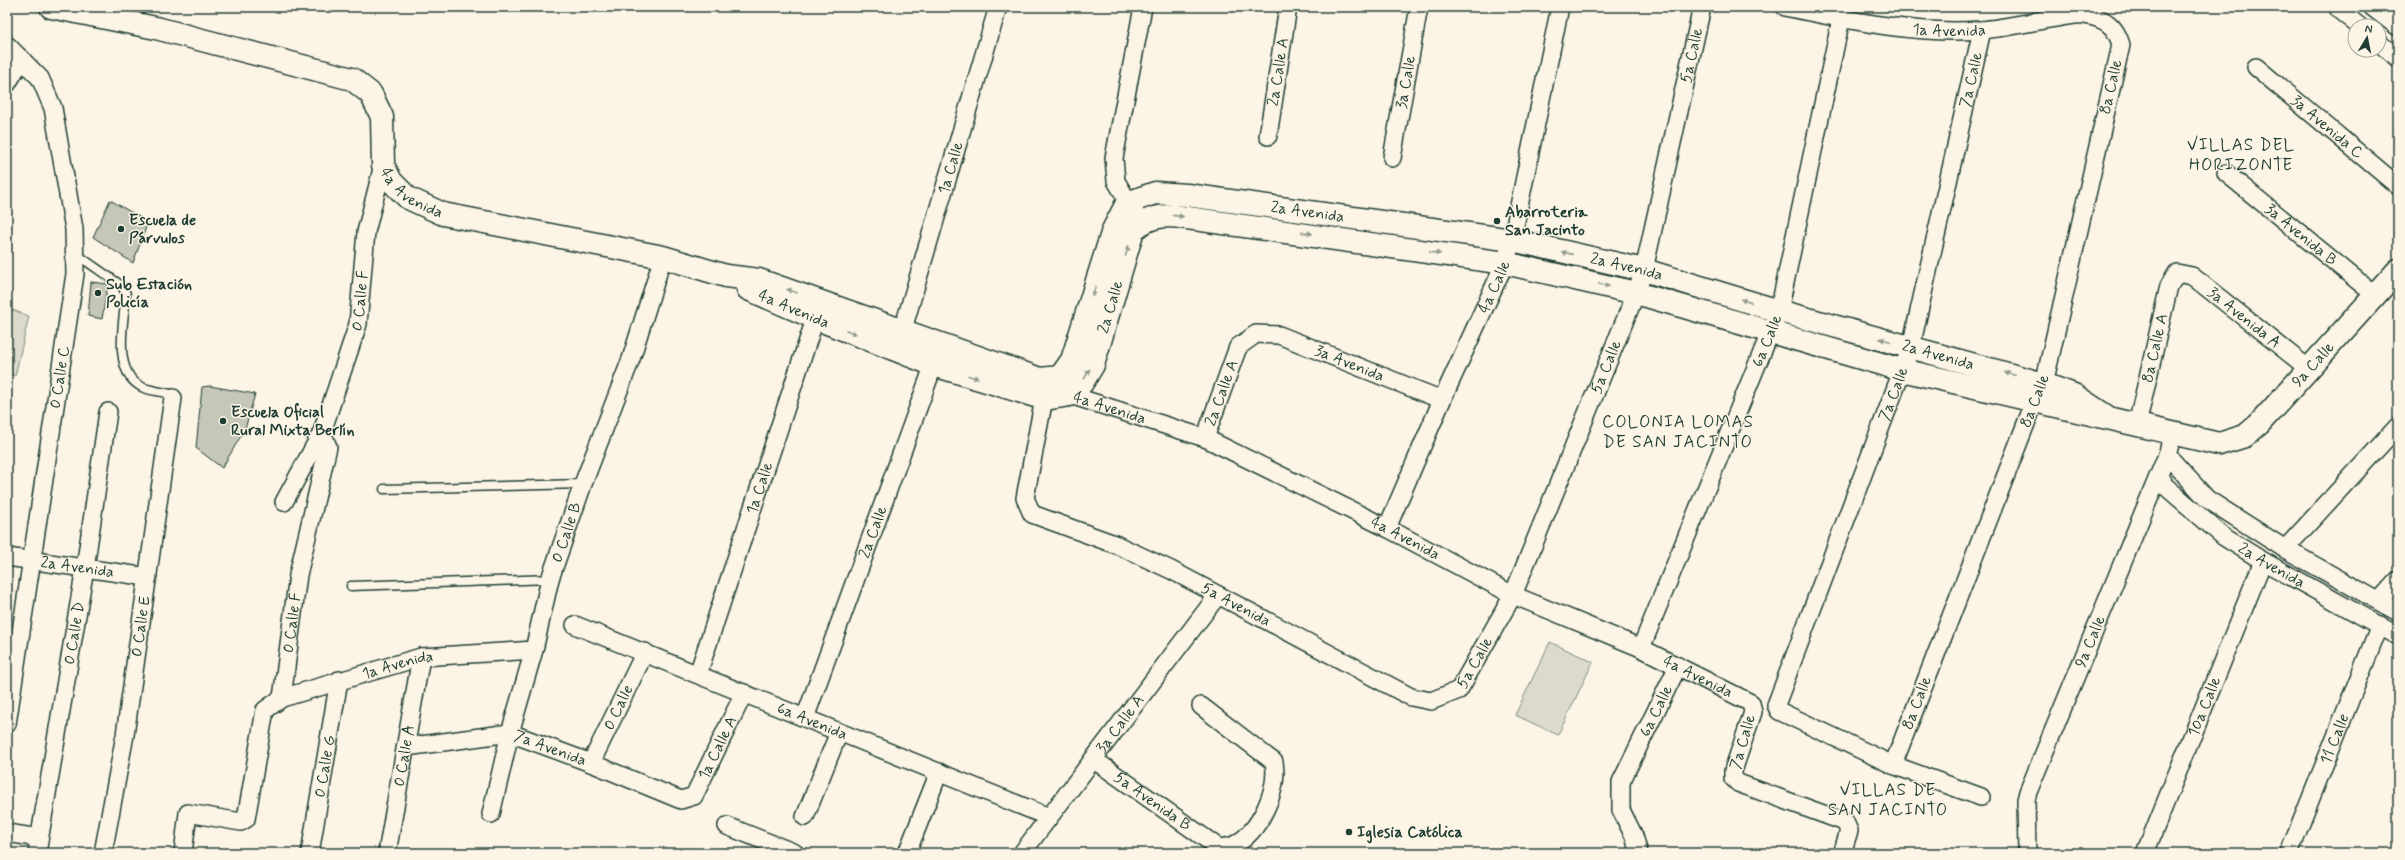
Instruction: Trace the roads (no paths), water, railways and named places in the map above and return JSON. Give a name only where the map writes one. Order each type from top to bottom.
[{"type":"street","name":"4a Avenida","points":[[51,7],[156,28],[352,79],[371,94],[382,117],[383,165],[391,181],[408,198],[443,214],[662,257],[726,276],[759,280],[818,310],[938,355],[1052,386],[1205,438],[1387,528],[1513,595],[1641,648],[1751,703],[1753,706]]},
{"type":"street","name":"1a Calle","points":[[903,329],[998,7]]},
{"type":"street","points":[[1141,223],[1127,203],[1116,181],[1114,158],[1143,7]]},
{"type":"street","name":"2a Calle A","points":[[1268,136],[1288,7]]},
{"type":"street","name":"3a Calle","points":[[1392,158],[1419,7]]},
{"type":"street","name":"4a Calle","points":[[1387,528],[1442,400],[1505,263],[1512,240],[1560,7]]},
{"type":"street","name":"5a Calle","points":[[1443,698],[1459,690],[1513,595],[1636,293],[1644,270],[1702,7]]},
{"type":"street","name":"1a Avenida","points":[[1785,7],[1841,19],[1952,32],[1982,30],[2084,14],[2102,19],[2112,24]]},
{"type":"street","points":[[2372,7],[2398,27]]},
{"type":"street","points":[[2339,10],[2349,18]]},
{"type":"street","name":"6a Calle","points":[[1641,648],[1779,311],[1841,19]]},
{"type":"street","name":"8a Calle","points":[[1893,765],[2034,402],[2044,384],[2121,46],[2118,34],[2112,24]]},
{"type":"street","name":"7a Calle","points":[[1893,765],[1779,711],[1777,699],[1910,347],[1982,30]]},
{"type":"street","name":"0 Calle C","points":[[7,45],[40,78],[53,108],[74,229],[76,254],[75,274],[33,560],[7,724]]},
{"type":"street","points":[[2387,49],[2398,58]]},
{"type":"street","points":[[7,84],[22,59]]},
{"type":"street","name":"3a Avenida C","points":[[2256,67],[2398,186]]},
{"type":"street","name":"0 Calle F","points":[[284,502],[322,432],[358,324],[366,232],[383,165]]},
{"type":"street","name":"3a Avenida B","points":[[2226,173],[2375,295]]},
{"type":"street","name":"2a Avenida","points":[[1127,203],[1155,193],[1187,195],[1512,240],[1644,270],[1779,311],[2044,384],[2074,395],[2109,418]]},
{"type":"street","name":"2a Calle","points":[[1027,508],[1025,498],[1052,386],[1072,360],[1113,230],[1127,203]]},
{"type":"street","name":"2a Avenida","points":[[1141,223],[1156,216],[1173,216],[1505,263],[1636,293],[1902,370],[2219,444]]},
{"type":"street","name":"2a Calle","points":[[1052,386],[1082,383],[1093,365],[1133,230],[1141,223]]},
{"type":"street","name":"0 Calle B","points":[[492,814],[510,733],[534,650],[550,579],[583,484],[631,359],[662,257]]},
{"type":"street","name":"9a Calle","points":[[2219,444],[2245,436],[2259,424],[2398,270]]},
{"type":"street","name":"3a Avenida A","points":[[2177,273],[2192,276],[2309,369]]},
{"type":"street","name":"8a Calle A","points":[[2137,425],[2169,286],[2177,273]]},
{"type":"street","name":"4a Avenida","points":[[818,310],[903,329],[938,355]]},
{"type":"street","name":"1a Calle","points":[[698,674],[818,310]]},
{"type":"street","name":"2a Calle A","points":[[1205,438],[1238,347],[1256,334]]},
{"type":"street","name":"3a Avenida","points":[[1256,334],[1279,336],[1442,400]]},
{"type":"street","name":"2a Calle","points":[[805,718],[938,355]]},
{"type":"street","name":"0 Calle E","points":[[104,853],[125,735],[173,398]]},
{"type":"street","name":"0 Calle D","points":[[38,845],[85,568],[108,412]]},
{"type":"street","points":[[2285,549],[2398,426]]},
{"type":"street","name":"0 Calle F","points":[[183,853],[188,813],[241,822],[246,819],[265,710],[275,702],[298,575],[328,447],[322,432]]},
{"type":"street","name":"9a Calle","points":[[2027,853],[2026,800],[2028,792],[2167,455],[2173,434]]},
{"type":"street","name":"2a Avenida","points":[[2167,455],[2207,499],[2285,549],[2398,612]]},
{"type":"street","name":"2a Avenida","points":[[2158,476],[2164,485],[2224,537],[2263,561],[2398,636]]},
{"type":"street","name":"5a Avenida","points":[[1027,508],[1032,514],[1043,520],[1118,545],[1218,595],[1411,697],[1431,701],[1443,698]]},
{"type":"street","name":"2a Avenida","points":[[7,557],[148,577]]},
{"type":"street","name":"10a Calle","points":[[2145,853],[2263,561]]},
{"type":"street","points":[[2379,601],[2398,580]]},
{"type":"street","name":"3a Calle A","points":[[1029,851],[1049,817],[1218,595]]},
{"type":"street","name":"6a Avenida","points":[[575,625],[645,652],[1049,817]]},
{"type":"street","name":"11 Calle","points":[[2289,853],[2380,625]]},
{"type":"street","name":"1a Avenida","points":[[275,702],[339,680],[421,657],[534,650]]},
{"type":"street","name":"0 Calle","points":[[591,763],[645,652]]},
{"type":"street","name":"0 Calle A","points":[[387,853],[421,657]]},
{"type":"street","name":"6a Calle","points":[[1639,853],[1634,836],[1621,810],[1622,782],[1633,756],[1678,666]]},
{"type":"street","name":"0 Calle G","points":[[310,853],[339,680]]},
{"type":"street","name":"1a Calle A","points":[[688,800],[694,796],[744,693]]},
{"type":"street","name":"5a Avenida B","points":[[1093,759],[1219,848],[1234,845],[1248,834],[1271,796],[1276,775],[1274,762],[1201,706]]},
{"type":"street","name":"7a Calle","points":[[1753,706],[1733,771],[1733,778],[1738,783],[1845,822],[1849,831],[1842,853]]},
{"type":"street","points":[[805,817],[839,732]]},
{"type":"street","name":"7a Avenida","points":[[406,747],[510,733],[591,763],[681,800],[688,800]]},
{"type":"street","points":[[1893,765],[1981,797]]},
{"type":"street","points":[[907,853],[938,772]]},
{"type":"street","points":[[727,826],[795,853]]},
{"type":"street","points":[[7,833],[38,845]]},
{"type":"lane","points":[[76,254],[122,286],[126,294],[123,351],[124,367],[129,379],[142,387],[170,394],[173,398]]},
{"type":"lane","points":[[384,489],[583,484]]},
{"type":"lane","points":[[351,586],[550,579]]},
{"type":"place","name":"Abarroteria San Jacinto","points":[[1497,221]]},
{"type":"place","name":"Escuela de Párvulos","points":[[121,229]]},
{"type":"place","name":"Sub Estación Policía","points":[[98,293]]},
{"type":"place","name":"Escuela Oficial Rural Mixta Berlín","points":[[223,421]]},
{"type":"place","name":"Iglesia Católica","points":[[1349,832]]},
{"type":"district","name":"VILLAS DEL HORIZONTE","points":[[2241,155]]},
{"type":"district","name":"COLONIA LOMAS DE SAN JACINTO","points":[[1678,432]]},
{"type":"district","name":"VILLAS DE SAN JACINTO","points":[[1888,800]]}]
